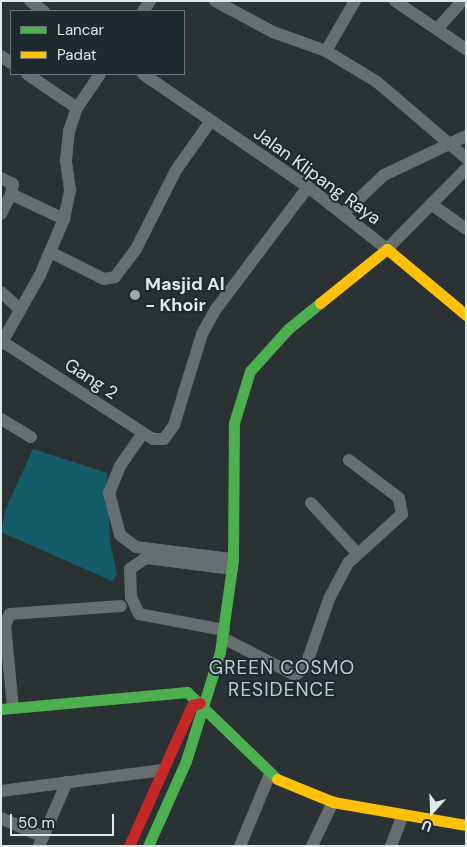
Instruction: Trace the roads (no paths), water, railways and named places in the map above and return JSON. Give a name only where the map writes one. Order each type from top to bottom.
[{"type":"main road","name":"Jalan Klipang Raya","points":[[386,250],[466,315]]},
{"type":"main road","points":[[148,846],[186,761],[203,709],[200,703],[223,634],[232,564],[234,423],[250,371],[288,329],[386,250]]},
{"type":"main road","points":[[7,709],[187,692],[270,774],[333,802],[466,825]]},
{"type":"main road","points":[[129,846],[192,704],[200,703]]},
{"type":"main road","points":[[147,805],[163,811]]},
{"type":"street","points":[[30,1],[43,10]]},
{"type":"street","points":[[215,1],[273,32],[326,51],[384,86],[466,158]]},
{"type":"street","points":[[326,51],[354,1]]},
{"type":"street","points":[[395,1],[466,49]]},
{"type":"street","points":[[437,28],[462,1]]},
{"type":"street","points":[[28,75],[77,108]]},
{"type":"street","points":[[3,339],[50,252],[64,219],[70,190],[66,145],[77,108],[99,75]]},
{"type":"street","name":"Jalan Klipang Raya","points":[[143,75],[308,187],[386,250]]},
{"type":"street","points":[[50,252],[104,279],[115,277],[136,249],[176,170],[210,122]]},
{"type":"street","points":[[343,214],[384,175],[452,145],[466,136]]},
{"type":"street","points":[[386,250],[466,169]]},
{"type":"street","points":[[1,178],[14,184],[1,214]]},
{"type":"street","name":"Gang 2","points":[[3,339],[143,433],[162,440],[174,424],[202,334],[216,309],[308,187]]},
{"type":"street","points":[[11,194],[64,219]]},
{"type":"street","points":[[431,204],[466,229]]},
{"type":"street","points":[[1,292],[20,310]]},
{"type":"street","points":[[1,419],[31,437]]},
{"type":"street","points":[[143,433],[120,466],[109,493],[120,535],[136,547],[232,564]]},
{"type":"street","points":[[232,564],[146,558],[130,568],[131,597],[139,614],[223,634],[300,674],[329,599],[357,553],[402,514],[403,506],[349,460]]},
{"type":"street","points":[[311,503],[357,553]]},
{"type":"street","points":[[7,709],[6,625],[10,614],[120,606]]},
{"type":"street","points":[[1,791],[163,770]]},
{"type":"street","points":[[240,846],[270,774]]},
{"type":"street","points":[[1,818],[41,841],[67,782]]},
{"type":"street","points":[[312,846],[333,802]]},
{"type":"street","points":[[392,846],[403,815]]},
{"type":"place","name":"Masjid Al - Khoir","points":[[135,295]]},
{"type":"district","name":"GREEN COSMO RESIDENCE","points":[[282,679]]}]
